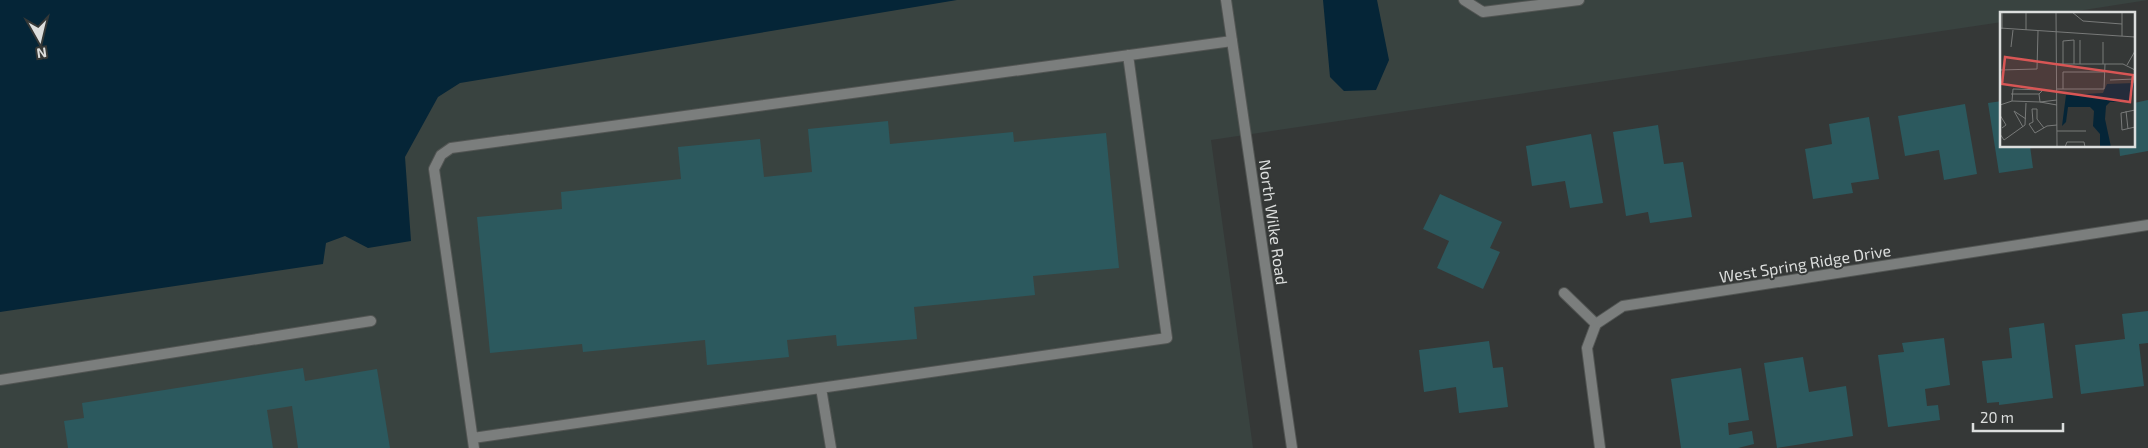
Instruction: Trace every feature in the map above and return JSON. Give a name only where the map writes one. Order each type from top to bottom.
[{"type":"street","name":"North Wilke Road","points":[[1226,0],[1292,448]]},
{"type":"street","points":[[1464,0],[1483,12],[1579,0]]},
{"type":"street","points":[[1128,55],[1167,338],[821,388],[474,443],[434,169],[441,155],[451,148],[1232,40]]},
{"type":"street","name":"West Spring Ridge Drive","points":[[1596,324],[1623,306],[1639,303],[2148,225]]},
{"type":"street","points":[[1564,292],[1596,324],[1589,340],[1587,359],[1600,448]]},
{"type":"street","points":[[0,380],[371,321]]},
{"type":"street","points":[[821,388],[831,448]]},
{"type":"shaded area","points":[[0,0],[2148,0],[2071,12],[2000,12],[2000,22],[1211,140],[1253,448],[0,448]]},
{"type":"water","points":[[0,0],[957,0],[460,83],[438,97],[405,157],[411,241],[368,248],[345,236],[326,243],[323,264],[0,312]]},
{"type":"water","points":[[1323,0],[1377,0],[1389,60],[1376,90],[1344,91],[1330,77]]},
{"type":"building","points":[[2148,100],[2148,151],[2120,156],[2119,148],[2136,148],[2136,103]]},
{"type":"building","points":[[2000,101],[2000,148],[2030,148],[2033,168],[1999,173],[1988,103]]},
{"type":"building","points":[[1965,104],[1977,174],[1944,180],[1939,150],[1905,156],[1898,116]]},
{"type":"building","points":[[1869,117],[1879,179],[1851,183],[1853,193],[1813,199],[1805,149],[1832,144],[1829,124]]},
{"type":"building","points":[[888,121],[890,144],[1013,132],[1014,142],[1106,133],[1119,268],[1033,276],[1035,295],[914,307],[917,339],[837,346],[836,335],[787,340],[789,357],[707,365],[705,340],[583,352],[582,344],[490,353],[477,217],[562,209],[561,192],[681,179],[678,147],[760,139],[764,177],[812,172],[808,129]]},
{"type":"building","points":[[1658,125],[1664,164],[1683,162],[1692,217],[1650,223],[1648,212],[1626,216],[1613,132]]},
{"type":"building","points":[[1591,134],[1603,203],[1570,208],[1565,181],[1532,186],[1526,146]]},
{"type":"building","points":[[1440,194],[1502,222],[1490,248],[1500,252],[1483,289],[1437,268],[1449,241],[1423,229]]},
{"type":"building","points":[[2148,311],[2148,343],[2139,344],[2144,386],[2081,394],[2075,345],[2125,339],[2122,314]]},
{"type":"building","points":[[2044,323],[2053,398],[1999,405],[1999,402],[1987,403],[1982,361],[2012,358],[2009,328]]},
{"type":"building","points":[[1944,338],[1950,385],[1925,389],[1927,406],[1938,405],[1940,420],[1888,427],[1878,355],[1904,352],[1902,343]]},
{"type":"building","points":[[1489,341],[1493,368],[1503,367],[1508,407],[1459,413],[1456,387],[1424,392],[1419,350]]},
{"type":"building","points":[[1803,357],[1809,392],[1846,386],[1853,436],[1777,448],[1764,363]]},
{"type":"building","points":[[303,368],[305,381],[377,369],[390,448],[298,448],[292,406],[267,410],[273,448],[68,448],[64,421],[84,418],[82,403]]},
{"type":"building","points":[[1741,368],[1749,420],[1728,423],[1729,435],[1752,431],[1754,444],[1738,448],[1681,448],[1671,379]]}]
